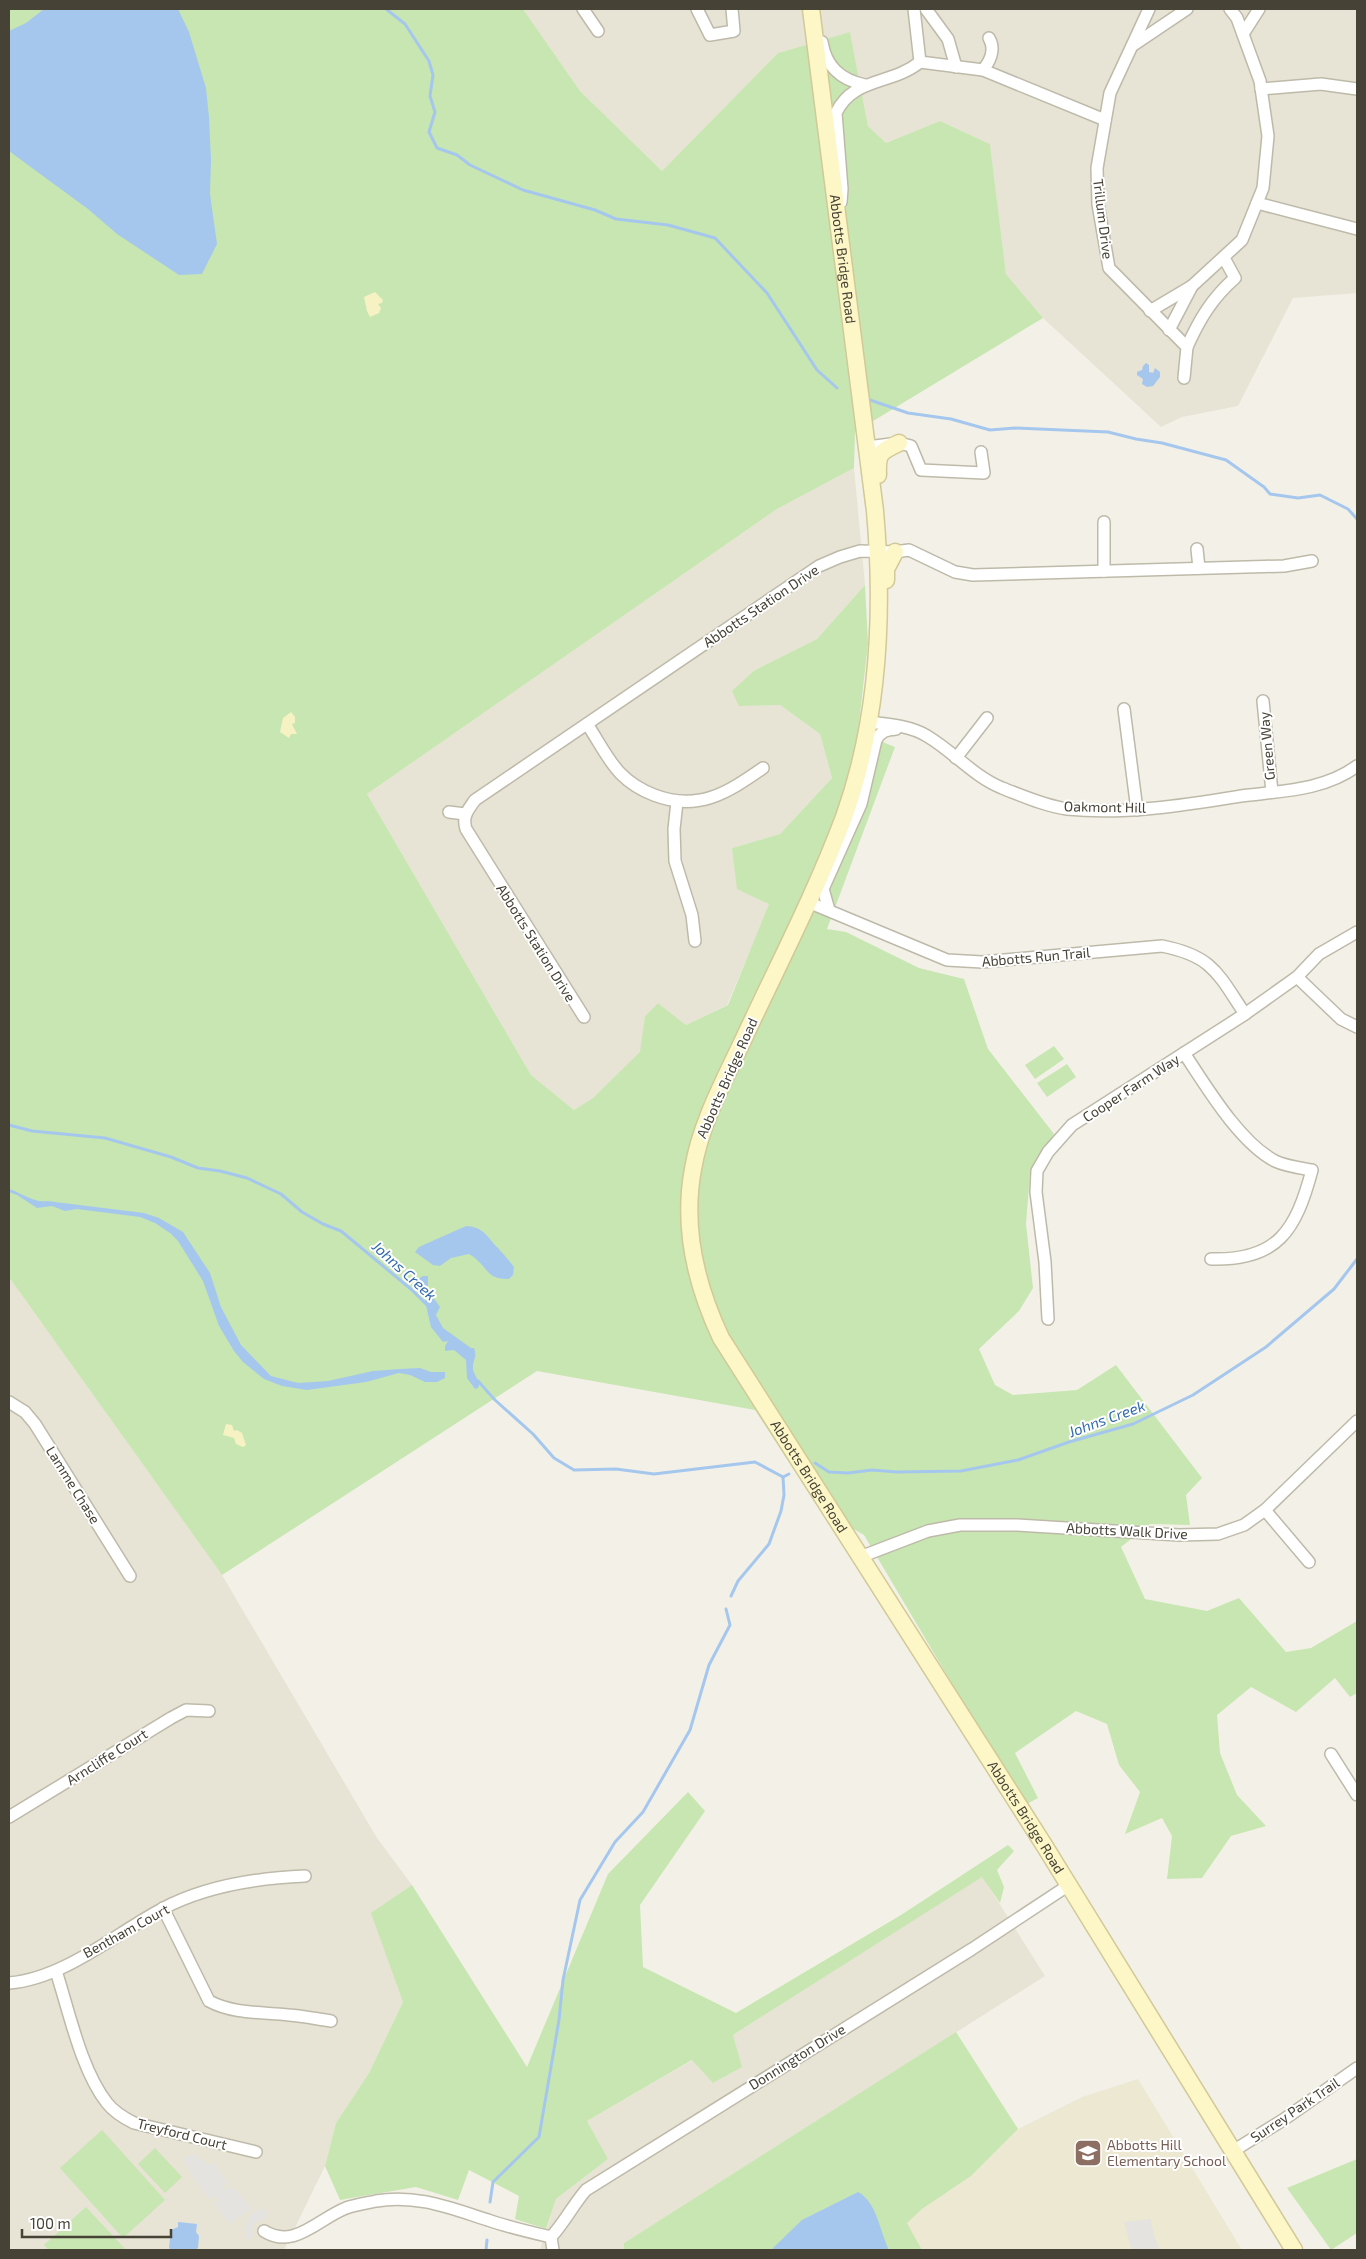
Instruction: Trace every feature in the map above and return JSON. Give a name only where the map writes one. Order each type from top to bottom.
[{"type":"main road","name":"Abbotts Bridge Road","points":[[811,9],[879,551],[876,674],[869,722],[858,770],[844,815],[808,902],[720,1088],[700,1136],[690,1189],[690,1239],[695,1269],[705,1304],[721,1338],[1069,1885],[1294,2250]]},
{"type":"main road","name":"Abbotts Bridge Road","points":[[875,511],[880,510],[882,504],[878,457],[881,452],[899,443]]},
{"type":"main road","name":"Abbotts Bridge Road","points":[[878,628],[888,618],[886,569],[895,552]]},
{"type":"street","points":[[584,9],[598,31]]},
{"type":"street","points":[[697,9],[710,35],[734,31],[732,9]]},
{"type":"street","points":[[811,9],[827,62],[840,76],[855,83],[865,85]]},
{"type":"street","points":[[914,9],[920,62]]},
{"type":"street","points":[[926,9],[948,39],[956,67]]},
{"type":"street","name":"Trillum Drive","points":[[1149,9],[1110,93],[1097,168],[1098,204],[1110,268],[1187,347]]},
{"type":"street","points":[[1132,46],[1187,9]]},
{"type":"street","points":[[1150,311],[1192,286],[1242,240],[1263,188],[1268,136],[1261,89],[1237,18],[1230,9]]},
{"type":"street","points":[[1243,34],[1259,9]]},
{"type":"street","points":[[983,70],[991,59],[992,43],[989,38]]},
{"type":"street","points":[[839,224],[842,189],[836,113],[848,96],[865,85],[899,76],[920,62],[983,70],[1105,120]]},
{"type":"street","points":[[1261,89],[1321,84],[1357,88]]},
{"type":"street","points":[[1257,203],[1357,229]]},
{"type":"street","points":[[1184,378],[1187,347],[1199,320],[1219,292],[1235,278],[1224,258]]},
{"type":"street","points":[[1169,330],[1192,286]]},
{"type":"street","points":[[866,439],[881,443],[899,443],[911,446],[921,470],[984,474],[980,452]]},
{"type":"street","points":[[1104,522],[1104,571]]},
{"type":"street","points":[[1197,549],[1199,568]]},
{"type":"street","name":"Abbotts Station Drive","points":[[584,1018],[485,862],[466,829],[464,822],[465,814],[475,800],[819,566],[860,551],[895,552],[909,550],[955,572],[973,575],[1284,566],[1312,561]]},
{"type":"street","name":"Green Way","points":[[1263,700],[1272,792]]},
{"type":"street","points":[[1124,709],[1136,810]]},
{"type":"street","points":[[956,758],[987,718]]},
{"type":"street","name":"Oakmont Hill","points":[[869,722],[905,729],[926,736],[974,772],[999,786],[1039,802],[1066,809],[1136,810],[1296,790],[1334,779],[1357,766]]},
{"type":"street","points":[[587,724],[620,773],[631,783],[643,790],[677,802],[709,799],[732,789],[763,768]]},
{"type":"street","points":[[829,910],[823,889],[861,804],[876,740],[879,734],[884,731],[905,729]]},
{"type":"street","points":[[677,802],[674,829],[675,861],[692,916],[695,941]]},
{"type":"street","points":[[449,812],[465,814]]},
{"type":"street","name":"Abbotts Run Trail","points":[[808,902],[947,960],[982,962],[1162,946],[1185,951],[1201,959],[1215,970],[1245,1014]]},
{"type":"street","name":"Cooper Farm Way","points":[[1048,1319],[1045,1262],[1036,1192],[1037,1171],[1048,1152],[1072,1125],[1245,1014],[1296,977],[1319,954],[1357,932]]},
{"type":"street","points":[[1296,977],[1342,1019],[1357,1027]]},
{"type":"street","points":[[1184,1053],[1214,1098],[1244,1136],[1275,1161],[1312,1170],[1298,1211],[1290,1227],[1276,1243],[1262,1252],[1249,1256],[1231,1260],[1211,1259]]},
{"type":"street","name":"Lamme Chase","points":[[9,1402],[25,1412],[35,1424],[130,1576]]},
{"type":"street","name":"Abbotts Walk Drive","points":[[860,1557],[928,1531],[960,1525],[1017,1525],[1179,1535],[1218,1534],[1244,1525],[1265,1510],[1357,1420]]},
{"type":"street","points":[[1265,1510],[1310,1562]]},
{"type":"street","name":"Arncliffe Court","points":[[9,1817],[186,1710],[209,1711]]},
{"type":"street","points":[[1331,1754],[1357,1795]]},
{"type":"street","name":"Bentham Court","points":[[9,1983],[35,1978],[56,1971],[163,1908],[219,1888],[274,1877],[306,1876]]},
{"type":"street","name":"Donnington Drive","points":[[550,2237],[562,2225],[570,2208],[586,2190],[972,1949],[1069,1885]]},
{"type":"street","points":[[163,1908],[209,2001],[220,2007],[237,2010],[331,2021]]},
{"type":"street","name":"Treyford Court","points":[[56,1971],[88,2070],[108,2104],[120,2115],[134,2123],[256,2152]]},
{"type":"street","name":"Surrey Park Trail","points":[[1233,2151],[1283,2120],[1357,2068]]},
{"type":"street","points":[[264,2231],[274,2238],[294,2237],[346,2208],[378,2201],[411,2199],[442,2204],[487,2220],[550,2237],[553,2250]]},
{"type":"shaded area","points":[[523,9],[1357,9],[1357,293],[1293,298],[1238,406],[1182,417],[1161,427],[1043,318],[1006,274],[990,144],[940,121],[886,143],[868,126],[850,32],[778,53],[662,171],[580,91]]},
{"type":"shaded area","points":[[854,468],[865,585],[817,639],[755,670],[739,706],[780,705],[820,734],[832,778],[780,834],[732,848],[770,904],[727,1005],[686,1025],[658,1003],[645,1016],[641,1052],[593,1098],[574,1110],[531,1075],[367,794],[777,509]]},
{"type":"shaded area","points":[[9,1280],[11,1280],[222,1575],[377,1838],[412,1885],[372,1913],[403,2002],[369,2073],[336,2123],[325,2166],[284,2250],[9,2250]]},
{"type":"shaded area","points":[[982,1876],[1045,1976],[624,2243],[624,2250],[540,2250],[556,2199],[608,2159],[587,2121],[693,2060],[713,2083],[741,2067],[733,2035]]},
{"type":"shaded area","name":"Abbotts Hill Elementary School","points":[[1138,2079],[1242,2250],[922,2250],[907,2223],[922,2209],[971,2176],[1018,2129],[1082,2097]]},
{"type":"shaded area","points":[[193,2154],[204,2161],[205,2164],[214,2163],[228,2182],[223,2189],[226,2190],[232,2186],[252,2208],[230,2224],[214,2204],[219,2200],[217,2197],[213,2196],[209,2200],[183,2160]]},
{"type":"shaded area","points":[[268,2209],[268,2217],[255,2223],[252,2230],[254,2237],[245,2239],[245,2225],[252,2213]]},
{"type":"shaded area","points":[[1151,2219],[1154,2236],[1160,2250],[1132,2250],[1124,2222]]},
{"type":"green space","points":[[9,9],[523,9],[580,91],[662,171],[778,53],[850,32],[868,126],[886,143],[940,121],[990,144],[1006,274],[1043,318],[855,432],[854,468],[777,509],[367,794],[531,1075],[574,1110],[593,1098],[640,1052],[645,1016],[658,1003],[686,1025],[728,1005],[769,904],[737,889],[732,848],[780,834],[832,778],[820,734],[780,705],[739,706],[732,691],[755,670],[817,639],[865,585],[868,643],[858,732],[895,747],[827,929],[846,932],[919,968],[964,979],[988,1049],[1054,1134],[1030,1174],[1026,1224],[1033,1288],[1019,1311],[979,1349],[995,1385],[1013,1395],[1077,1390],[1116,1365],[1202,1478],[1186,1495],[1190,1525],[1150,1524],[1121,1547],[1145,1599],[1207,1611],[1239,1598],[1286,1652],[1311,1648],[1357,1621],[1357,1693],[1350,1697],[1335,1678],[1296,1712],[1251,1687],[1217,1715],[1220,1753],[1237,1795],[1266,1826],[1231,1836],[1202,1878],[1167,1879],[1172,1836],[1162,1818],[1125,1834],[1140,1792],[1119,1765],[1107,1724],[1076,1711],[1015,1753],[1038,1798],[1027,1804],[999,1763],[864,1535],[820,1510],[755,1410],[537,1371],[222,1575],[11,1280],[9,1280]]},
{"type":"green space","points":[[1054,1046],[1064,1059],[1035,1079],[1025,1065]]},
{"type":"green space","points":[[1067,1064],[1076,1077],[1047,1097],[1037,1083]]},
{"type":"green space","points":[[688,1792],[705,1811],[640,1905],[643,1967],[736,2013],[901,1915],[1008,1845],[1014,1851],[997,1870],[1004,1887],[1000,1903],[982,1877],[733,2035],[742,2067],[713,2083],[692,2060],[587,2121],[608,2159],[556,2199],[546,2229],[515,2219],[519,2196],[469,2170],[458,2200],[416,2187],[340,2200],[325,2166],[336,2123],[369,2073],[403,2002],[371,1913],[412,1885],[527,2067],[608,1874]]},
{"type":"green space","points":[[956,2032],[1018,2129],[971,2176],[922,2209],[907,2223],[922,2250],[624,2250],[624,2243]]},
{"type":"green space","points":[[102,2130],[165,2200],[123,2238],[60,2168]]},
{"type":"green space","points":[[155,2148],[182,2177],[165,2193],[138,2164]]},
{"type":"green space","points":[[1357,2159],[1357,2233],[1331,2250],[1287,2188]]},
{"type":"green space","points":[[86,2207],[126,2250],[49,2250],[44,2245]]},
{"type":"sand","points":[[375,292],[383,300],[382,303],[378,304],[381,308],[379,313],[370,317],[364,297]]},
{"type":"sand","points":[[291,712],[295,717],[295,723],[292,724],[297,734],[291,734],[289,738],[280,732],[283,718]]},
{"type":"sand","points":[[226,1424],[232,1425],[234,1431],[237,1430],[242,1433],[246,1445],[243,1447],[236,1444],[234,1438],[223,1435]]},
{"type":"water","points":[[44,9],[178,9],[189,32],[206,88],[209,117],[210,194],[217,244],[202,274],[179,275],[117,234],[88,209],[9,151],[9,31],[26,23]]},
{"type":"water","points":[[1146,363],[1149,365],[1149,372],[1153,373],[1155,368],[1160,372],[1160,377],[1153,386],[1147,387],[1142,384],[1143,379],[1137,375],[1137,372],[1142,370]]},
{"type":"water","points":[[9,1189],[37,1201],[144,1213],[159,1218],[183,1232],[210,1273],[221,1307],[241,1345],[271,1376],[298,1383],[328,1381],[373,1371],[420,1368],[431,1372],[445,1372],[445,1378],[437,1382],[425,1382],[410,1375],[399,1373],[366,1382],[307,1390],[282,1386],[264,1379],[243,1362],[234,1351],[219,1326],[203,1281],[178,1241],[170,1233],[155,1223],[140,1217],[77,1209],[65,1211],[52,1206],[37,1208],[9,1192]]},
{"type":"water","points":[[466,1226],[477,1228],[485,1233],[510,1262],[514,1267],[513,1275],[509,1279],[501,1279],[491,1275],[469,1254],[451,1258],[440,1266],[433,1265],[415,1252],[419,1247]]},
{"type":"water","points":[[423,1276],[428,1276],[428,1290],[440,1307],[436,1315],[443,1328],[471,1348],[474,1348],[473,1369],[479,1383],[478,1388],[475,1389],[467,1378],[466,1360],[454,1350],[445,1351],[448,1341],[443,1342],[431,1327],[424,1297],[417,1280]]},
{"type":"water","points":[[858,2192],[870,2203],[874,2210],[889,2250],[771,2250],[802,2220]]},
{"type":"water","points":[[178,2222],[197,2224],[198,2248],[195,2250],[171,2250],[169,2248],[171,2230],[178,2227]]},
{"type":"waterway","points":[[386,9],[405,24],[429,61],[433,75],[430,96],[435,112],[429,132],[437,148],[457,155],[470,165],[523,190],[595,210],[616,219],[668,225],[715,238],[767,293],[817,370],[837,388]]},
{"type":"waterway","points":[[870,400],[908,413],[951,419],[990,430],[1015,428],[1108,432],[1162,443],[1226,460],[1264,487],[1270,494],[1298,498],[1320,495],[1348,509],[1357,519]]},
{"type":"waterway","name":"Johns Creek","points":[[9,1125],[32,1131],[105,1138],[171,1157],[198,1168],[247,1178],[281,1194],[302,1212],[323,1224],[341,1231],[412,1290],[428,1306]]},
{"type":"waterway","name":"Johns Creek","points":[[815,1463],[829,1472],[848,1473],[872,1470],[897,1472],[961,1471],[1018,1460],[1069,1442],[1133,1424],[1193,1395],[1266,1347],[1334,1289],[1357,1259]]},
{"type":"waterway","name":"Johns Creek","points":[[478,1381],[495,1400],[533,1434],[554,1458],[574,1470],[616,1469],[654,1474],[755,1462],[783,1477]]},
{"type":"waterway","name":"Johns Creek","points":[[783,1477],[789,1474]]},
{"type":"waterway","points":[[731,1596],[738,1581],[769,1544],[781,1511],[784,1495],[783,1477]]},
{"type":"waterway","points":[[490,2202],[493,2182],[539,2137],[559,2020],[563,1980],[580,1900],[615,1842],[643,1812],[690,1730],[709,1665],[730,1625],[726,1609]]},
{"type":"waterway","points":[[486,2250],[487,2240]]},
{"type":"place","name":"Abbotts Hill Elementary School","points":[[1088,2153]]}]
